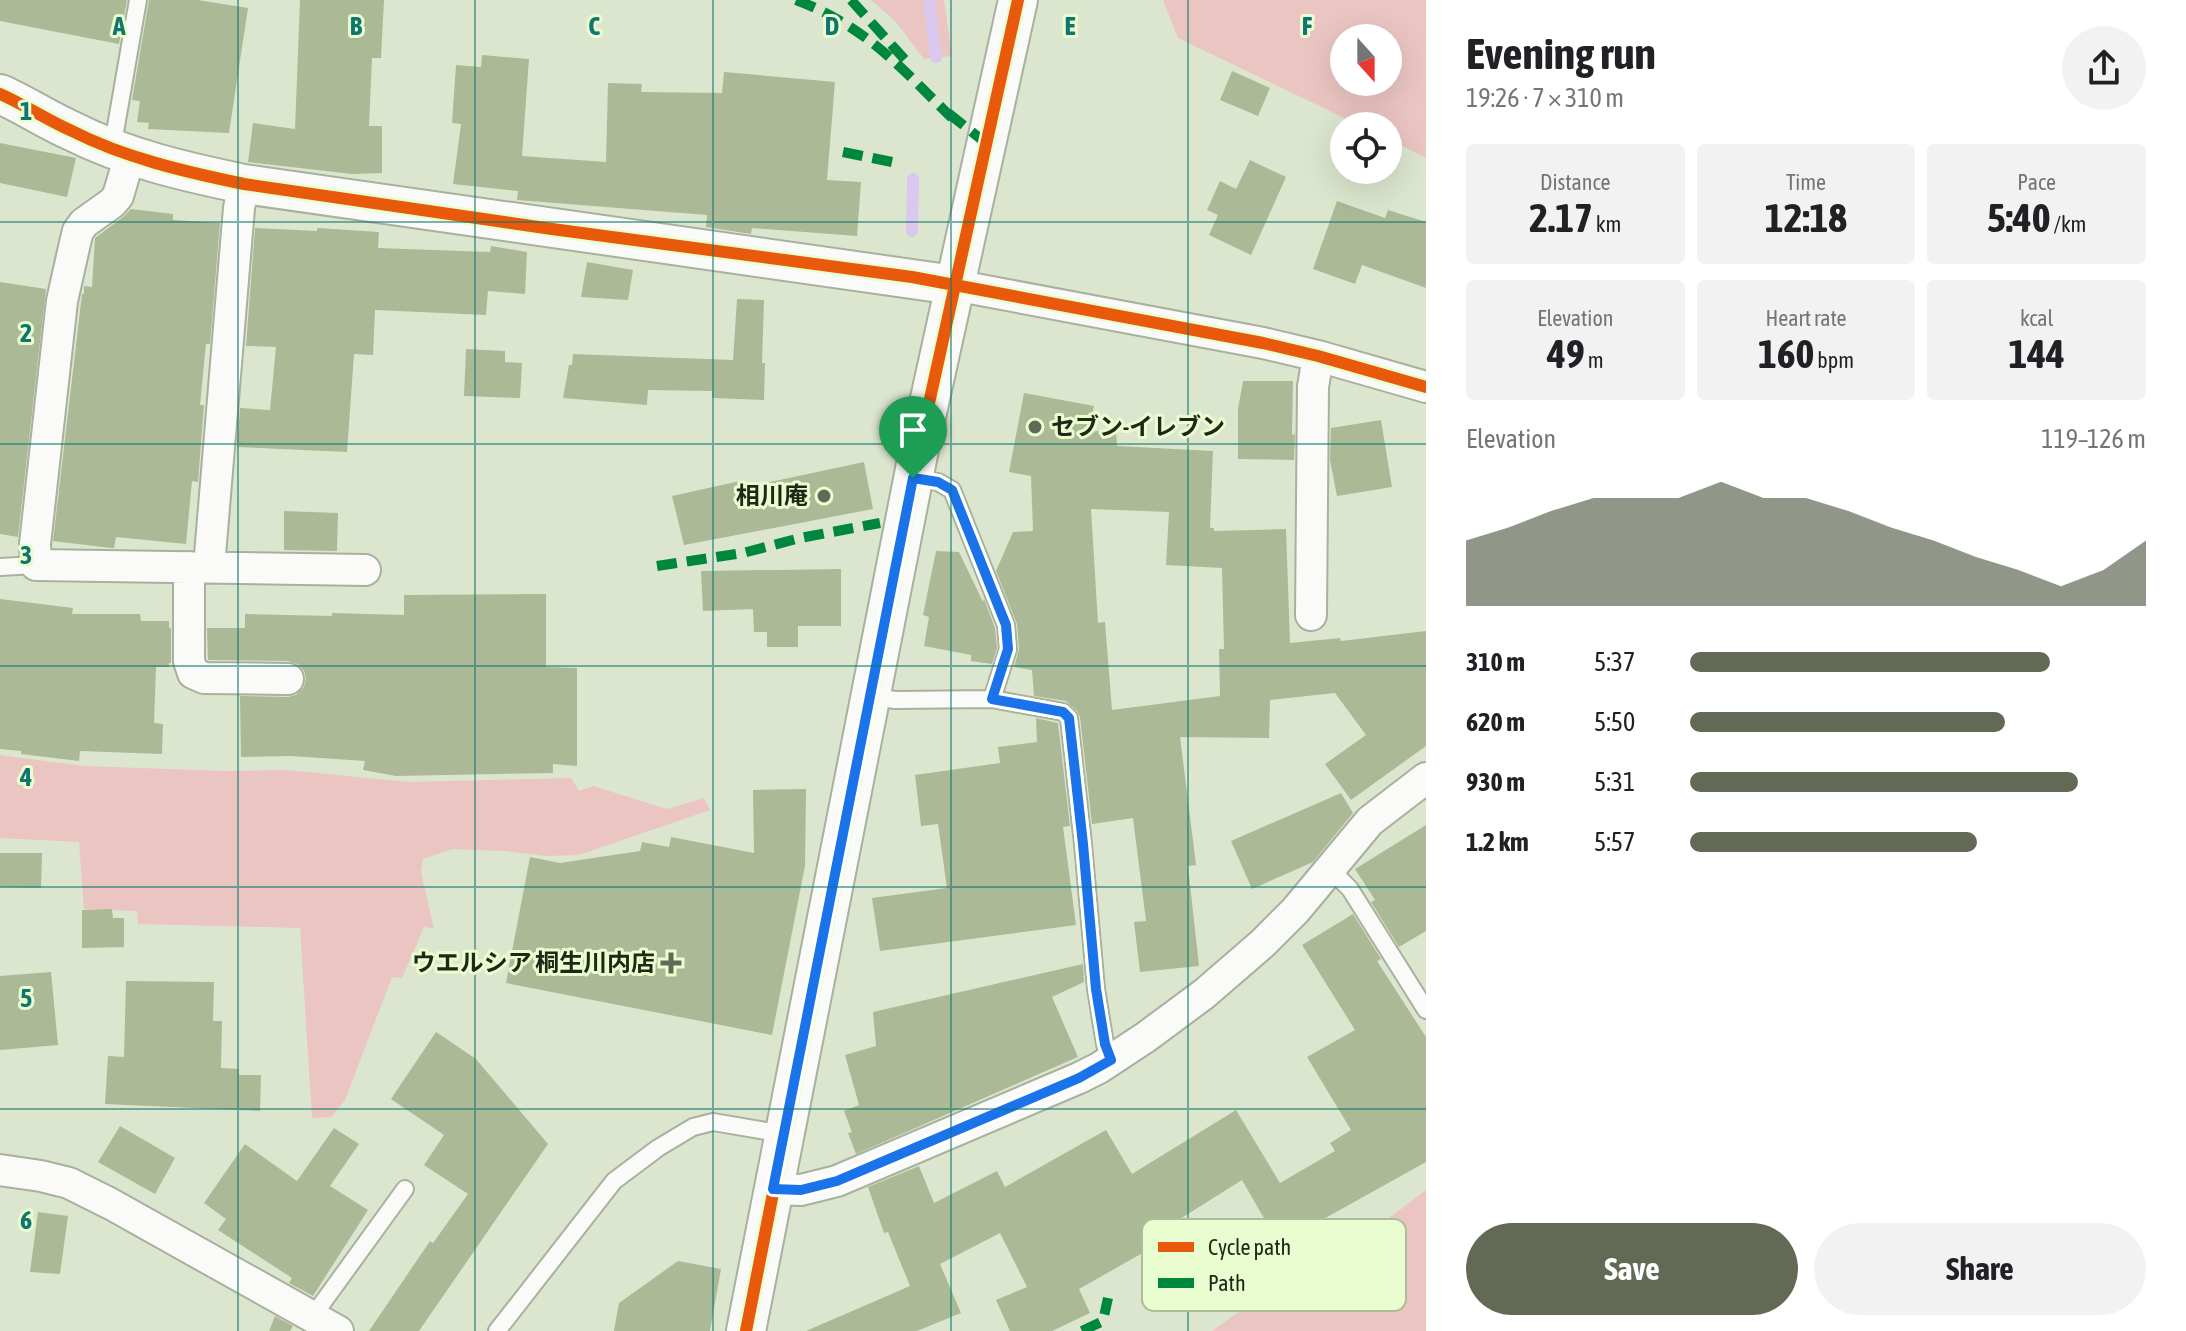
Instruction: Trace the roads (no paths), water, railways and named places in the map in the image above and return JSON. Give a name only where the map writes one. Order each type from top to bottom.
[{"type":"street","points":[[746,1331],[913,478],[1018,0]]},
{"type":"street","points":[[0,94],[73,132],[120,151],[244,184],[954,285],[1159,322],[1318,356],[1426,387]]},
{"type":"street","points":[[120,151],[118,196],[78,231],[62,301],[35,544],[36,565],[365,570]]},
{"type":"street","points":[[244,184],[189,661],[193,673],[204,678],[288,679]]},
{"type":"street","points":[[1311,615],[1313,387],[1318,356]]},
{"type":"street","points":[[773,1189],[801,1190],[837,1181],[1079,1078],[1111,1060],[1204,994],[1295,911],[1370,821],[1426,778]]},
{"type":"street","points":[[0,1170],[69,1183],[326,1324]]},
{"type":"lane","points":[[120,151],[115,132],[138,0]]},
{"type":"lane","points":[[913,478],[938,482],[952,490],[1006,625],[1008,649],[992,699]]},
{"type":"lane","points":[[0,567],[36,565]]},
{"type":"lane","points":[[869,696],[895,700],[992,699],[1063,712],[1069,718],[1096,989],[1105,1044],[1111,1060]]},
{"type":"lane","points":[[1330,869],[1350,889],[1426,1010]]},
{"type":"lane","points":[[497,1331],[614,1181],[658,1148],[693,1127],[713,1122],[784,1134]]},
{"type":"lane","points":[[326,1324],[405,1189]]},
{"type":"waterway","points":[[929,0],[936,57]]},
{"type":"waterway","points":[[912,231],[913,179]]},
{"type":"place","name":"セブン-イレブン","points":[[1035,427]]},
{"type":"place","name":"相川庵","points":[[824,496]]},
{"type":"place","name":"ウエルシア 桐生川内店","points":[[671,963]]}]
